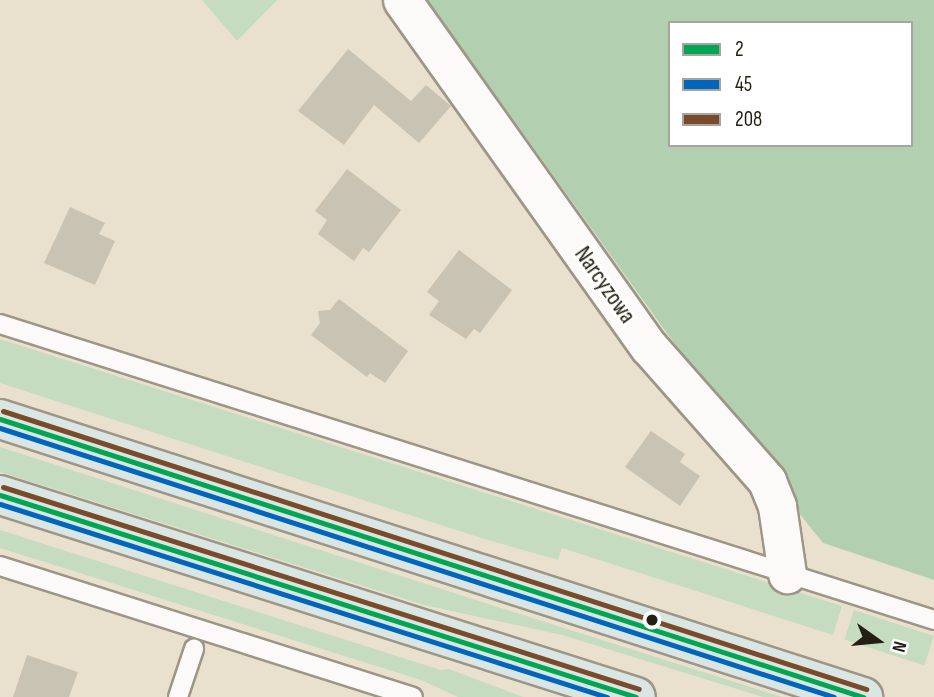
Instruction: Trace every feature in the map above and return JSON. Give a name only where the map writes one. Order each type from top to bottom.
[{"type":"main road","points":[[0,419],[863,697]]},
{"type":"main road","points":[[0,495],[636,697]]},
{"type":"street","name":"Narcyzowa","points":[[402,0],[649,347],[767,481],[777,506],[787,574]]},
{"type":"lane","points":[[0,324],[934,620]]},
{"type":"lane","points":[[0,566],[413,697]]},
{"type":"lane","points":[[178,697],[194,649]]},
{"type":"green space","points":[[202,0],[277,0],[237,41]]},
{"type":"green space","points":[[427,0],[934,0],[934,580],[823,543],[774,482]]},
{"type":"green space","points":[[0,339],[842,606],[833,635],[562,548],[558,560],[481,538],[0,383]]},
{"type":"green space","points":[[0,447],[782,697],[763,697],[562,635],[424,605],[0,472]]},
{"type":"green space","points":[[0,530],[441,670],[449,669],[523,697],[458,697],[421,680],[0,548]]},
{"type":"green space","points":[[854,610],[934,636],[924,665],[844,639]]},
{"type":"building","points":[[348,49],[411,101],[426,85],[451,106],[419,143],[374,105],[344,145],[298,111]]},
{"type":"building","points":[[347,169],[401,210],[369,252],[363,248],[354,261],[318,234],[327,220],[315,211]]},
{"type":"building","points":[[70,207],[105,223],[99,234],[115,241],[95,285],[44,263]]},
{"type":"building","points":[[459,250],[512,290],[480,333],[474,329],[466,339],[429,315],[439,301],[427,292]]},
{"type":"building","points":[[339,299],[408,351],[385,383],[370,373],[367,377],[311,335],[320,323],[318,311],[330,310]]},
{"type":"building","points":[[651,431],[685,454],[680,462],[700,476],[680,506],[625,467]]},
{"type":"building","points":[[27,655],[78,672],[69,697],[13,697]]},
{"type":"transit line","name":"208","points":[[3,411],[866,689]]},
{"type":"transit line","name":"2","points":[[0,419],[863,697]]},
{"type":"transit line","name":"45","points":[[0,428],[834,697]]},
{"type":"transit line","name":"208","points":[[3,487],[639,689]]},
{"type":"transit line","name":"2","points":[[0,495],[636,697]]},
{"type":"transit line","name":"45","points":[[0,504],[607,697]]}]
